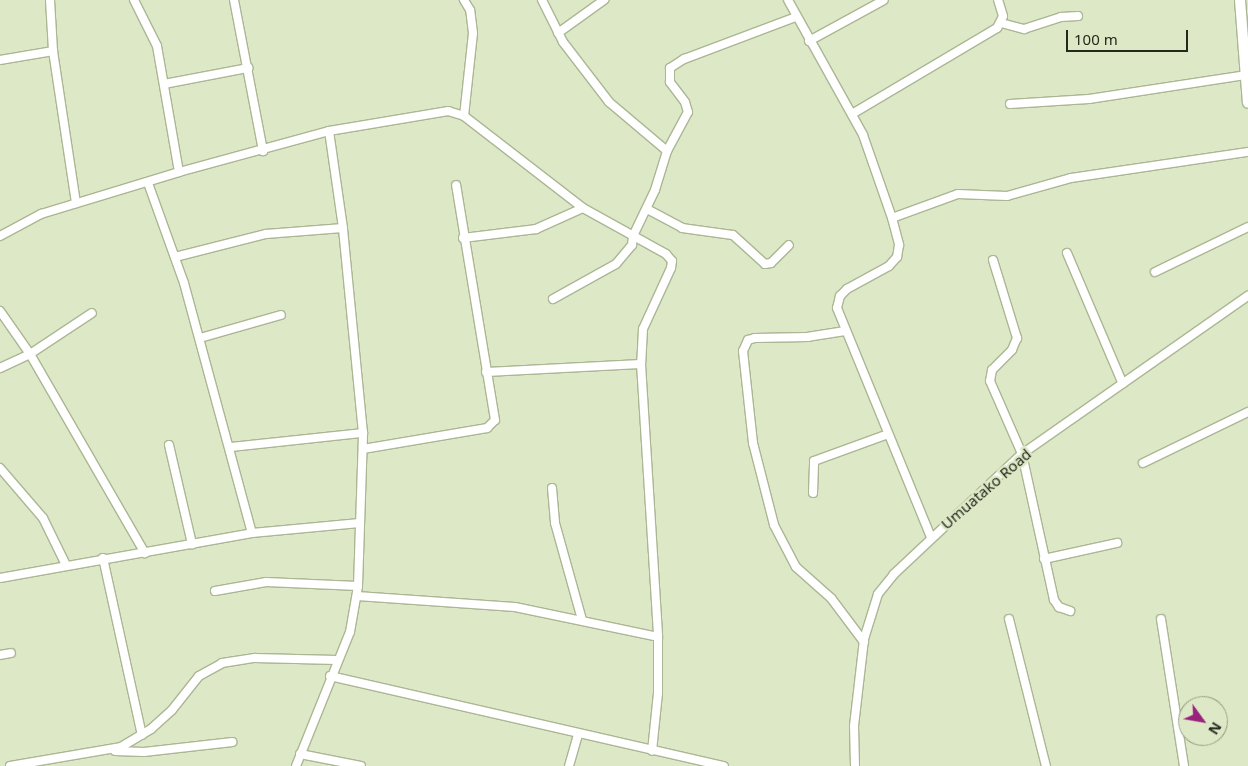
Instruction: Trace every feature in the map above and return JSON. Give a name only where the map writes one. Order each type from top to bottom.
[{"type":"street","points":[[50,0],[53,51],[76,203]]},
{"type":"street","points":[[134,0],[157,46],[180,172]]},
{"type":"street","points":[[234,0],[263,151]]},
{"type":"street","points":[[464,0],[470,10],[473,33],[464,116]]},
{"type":"street","points":[[542,0],[558,33],[609,102],[666,151]]},
{"type":"street","points":[[558,33],[604,0]]},
{"type":"street","points":[[788,0],[809,41],[852,114],[872,156],[892,218],[899,246],[897,257],[889,266],[847,289],[840,296],[837,308],[931,537]]},
{"type":"street","points":[[809,41],[884,0]]},
{"type":"street","points":[[852,114],[1001,22],[1003,16],[998,0]]},
{"type":"street","points":[[1240,0],[1244,11],[1245,75],[1248,103]]},
{"type":"street","points":[[1001,22],[1024,29],[1060,17],[1078,16]]},
{"type":"street","points":[[553,298],[616,264],[632,245],[632,236],[647,209],[666,151],[688,112],[685,102],[670,82],[670,68],[684,59],[796,17]]},
{"type":"street","points":[[0,60],[53,51]]},
{"type":"street","points":[[164,84],[248,68]]},
{"type":"street","points":[[1010,104],[1089,99],[1245,75]]},
{"type":"street","points":[[0,236],[41,214],[180,172],[263,151],[329,131],[448,111],[464,116],[583,208],[666,254],[672,261],[643,329],[641,364],[658,637],[658,693],[652,751]]},
{"type":"street","points":[[296,766],[330,676],[350,632],[358,586],[363,433],[343,228],[329,131]]},
{"type":"street","points":[[892,218],[958,194],[1007,196],[1071,178],[1248,152]]},
{"type":"street","points":[[148,183],[175,257],[200,338],[231,447],[252,533]]},
{"type":"street","points":[[363,449],[487,428],[496,416],[486,372],[456,185]]},
{"type":"street","points":[[463,238],[514,234],[536,229],[583,208]]},
{"type":"street","points":[[647,209],[682,228],[733,234],[765,264],[770,263],[789,245]]},
{"type":"street","points":[[1155,272],[1248,226]]},
{"type":"street","points":[[175,257],[266,234],[343,228]]},
{"type":"street","points":[[1067,253],[1123,384]]},
{"type":"street","points":[[993,260],[1016,338],[1012,350],[992,370],[990,381],[1022,454],[1054,600],[1059,607],[1070,612]]},
{"type":"street","name":"Umuatako Road","points":[[855,766],[854,726],[864,642],[878,594],[931,537],[1022,454],[1248,296]]},
{"type":"street","points":[[0,311],[30,354],[145,553]]},
{"type":"street","points":[[0,368],[30,354],[92,313]]},
{"type":"street","points":[[200,338],[281,315]]},
{"type":"street","points":[[845,331],[808,337],[755,338],[748,340],[743,351],[753,443],[774,525],[792,563],[831,598],[864,642]]},
{"type":"street","points":[[486,372],[641,364]]},
{"type":"street","points":[[1143,463],[1248,412]]},
{"type":"street","points":[[231,447],[363,433]]},
{"type":"street","points":[[813,493],[814,461],[888,434]]},
{"type":"street","points":[[169,445],[192,544]]},
{"type":"street","points":[[1,471],[43,518],[66,565]]},
{"type":"street","points":[[552,488],[555,523],[582,620]]},
{"type":"street","points":[[0,578],[103,558],[145,553],[252,533],[360,523]]},
{"type":"street","points":[[1044,559],[1117,543]]},
{"type":"street","points":[[103,558],[142,735]]},
{"type":"street","points":[[215,591],[266,582],[358,586]]},
{"type":"street","points":[[357,596],[515,607],[658,637]]},
{"type":"street","points":[[1009,619],[1046,766]]},
{"type":"street","points":[[1160,619],[1184,766]]},
{"type":"street","points":[[0,655],[11,653]]},
{"type":"street","points":[[106,750],[142,735],[172,710],[199,676],[222,662],[255,658],[337,660]]},
{"type":"street","points":[[330,676],[719,766]]},
{"type":"street","points":[[569,766],[578,734]]},
{"type":"street","points":[[10,766],[106,750],[144,752],[232,742]]},
{"type":"street","points":[[300,754],[361,766]]}]
